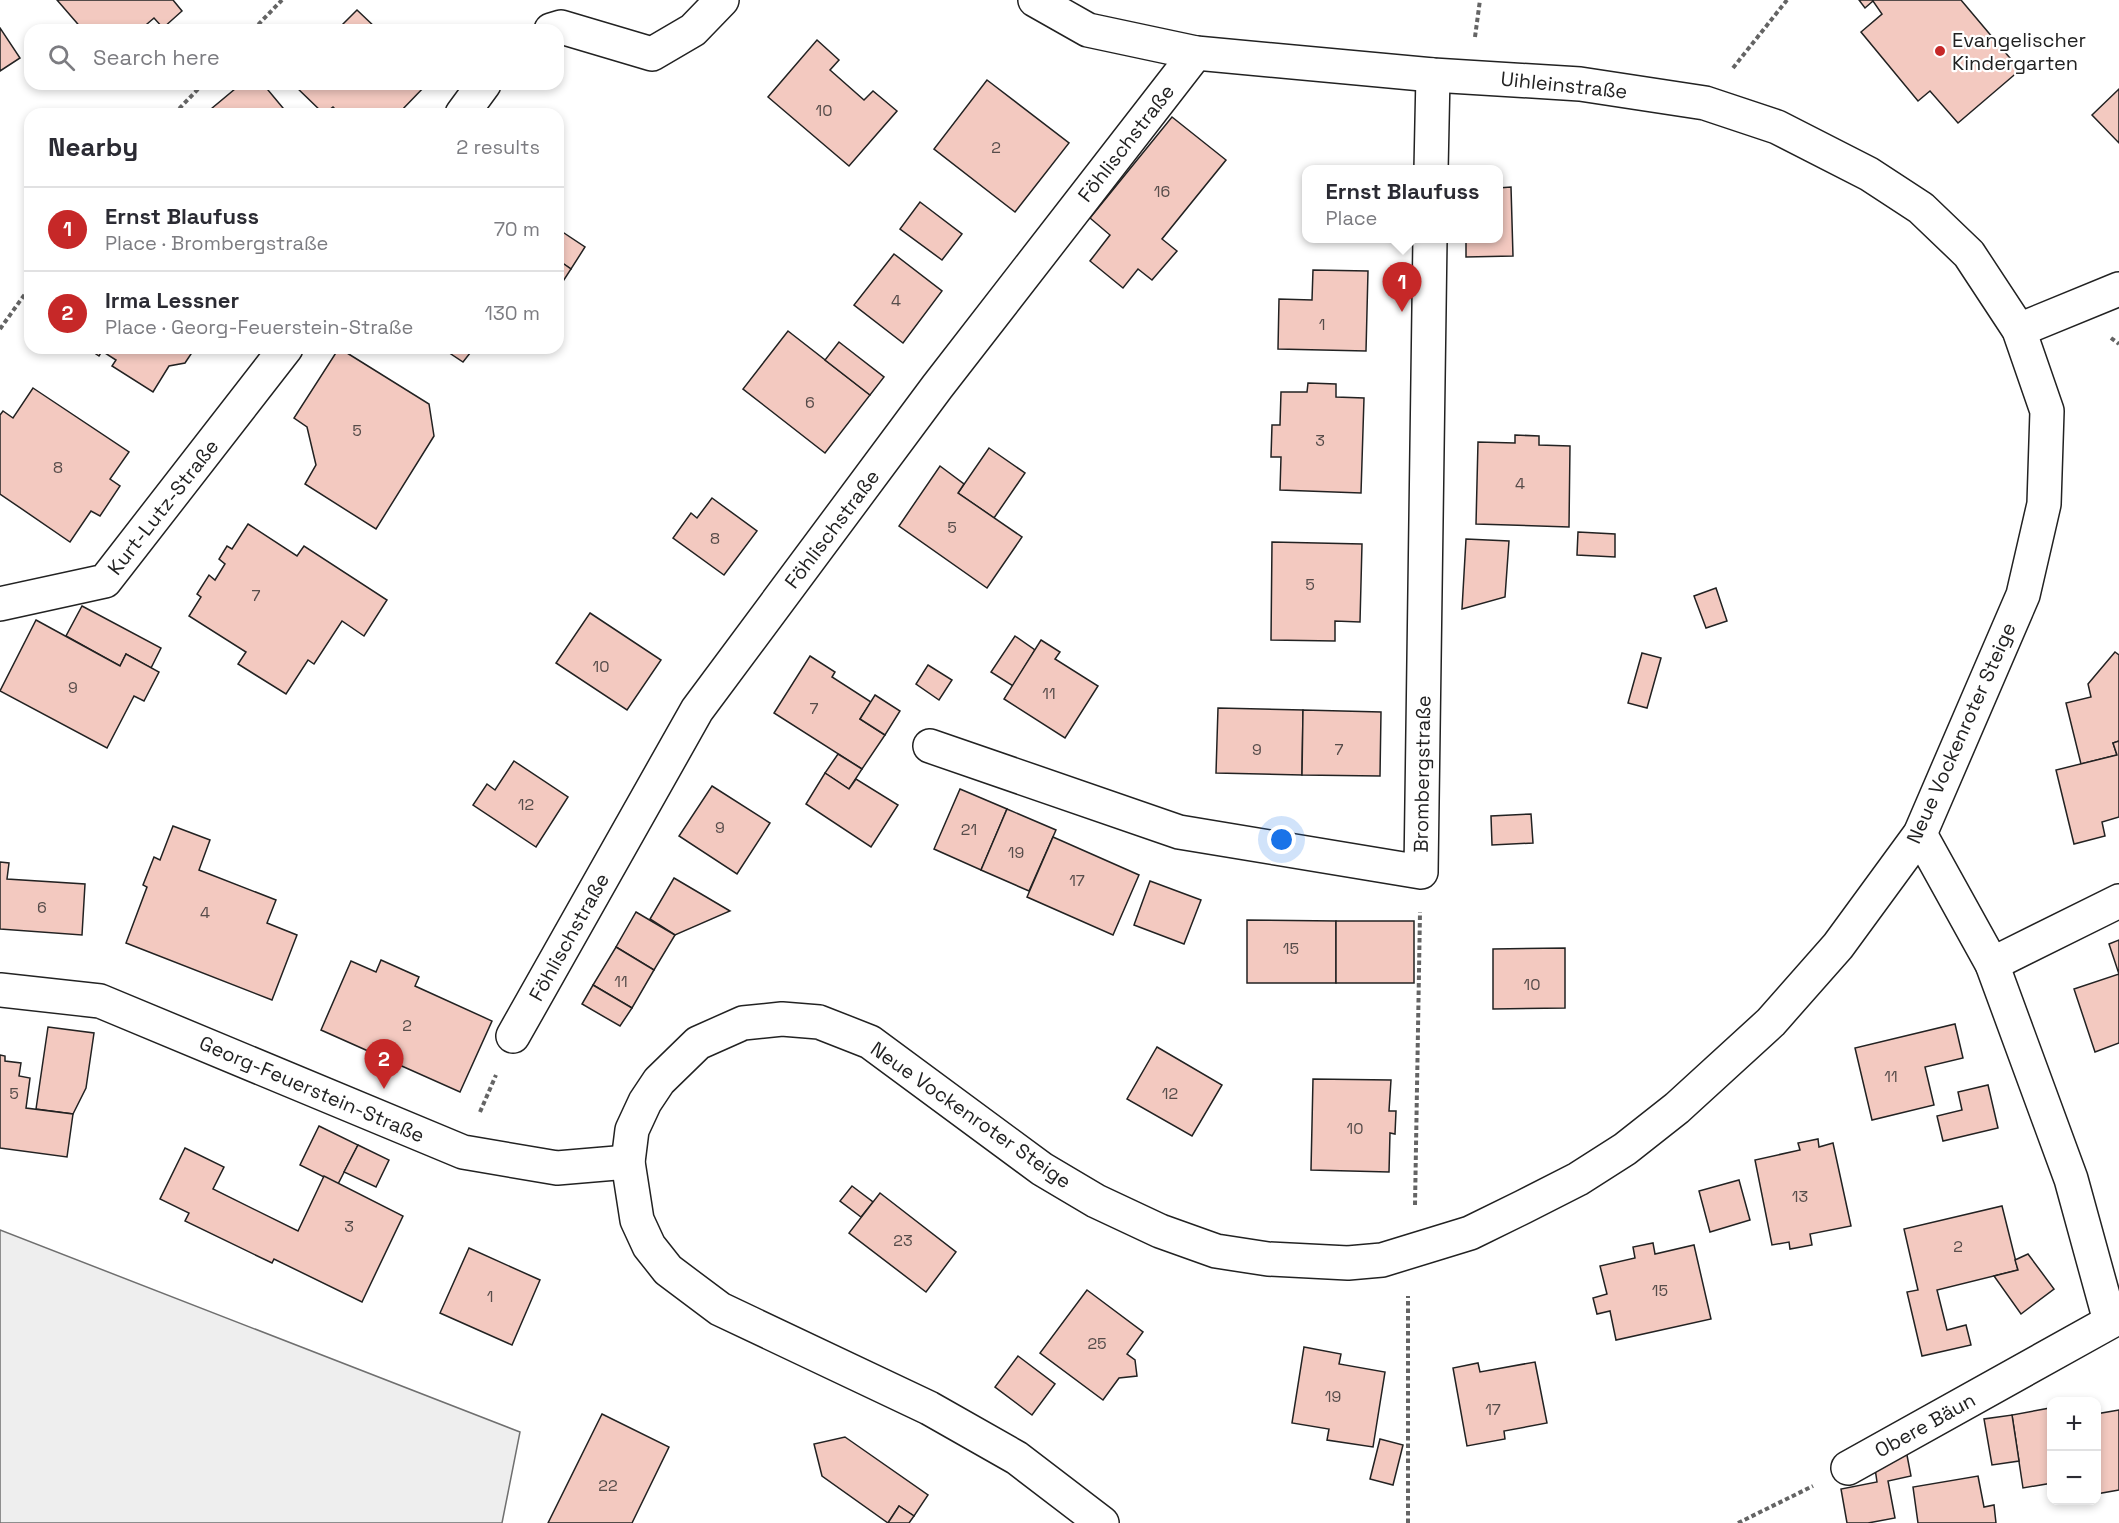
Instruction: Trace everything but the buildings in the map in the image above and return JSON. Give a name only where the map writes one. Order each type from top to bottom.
[{"type":"street","points":[[564,28],[652,54],[693,30],[722,0]]},
{"type":"street","name":"Uihleinstraße","points":[[1035,0],[1088,30],[1196,53],[1432,75],[1580,84],[1705,103],[1777,127],[1869,174],[1921,208],[1969,254],[2019,330]]},
{"type":"street","name":"Föhlischstraße","points":[[513,1036],[697,710],[937,387],[1196,53]]},
{"type":"street","points":[[1431,165],[1432,75]]},
{"type":"street","points":[[466,108],[480,90]]},
{"type":"street","name":"Brombergstraße","points":[[930,746],[1179,832],[1421,873],[1430,243]]},
{"type":"street","points":[[2019,330],[2070,307],[2119,289]]},
{"type":"street","name":"Neue Vockenroter Steige","points":[[1102,1523],[1017,1458],[929,1408],[720,1310],[668,1270],[649,1246],[637,1220],[628,1162],[632,1130],[645,1102],[659,1080],[698,1043],[743,1023],[782,1019],[819,1022],[870,1042],[1042,1169],[1096,1201],[1160,1231],[1216,1251],[1268,1259],[1348,1263],[1382,1260],[1408,1254],[1470,1233],[1578,1179],[1625,1149],[1677,1108],[1771,1022],[1838,946],[1920,834],[2023,595],[2044,504],[2047,411],[2019,330]]},
{"type":"street","name":"Kurt-Lutz-Straße","points":[[0,604],[105,581],[281,354]]},
{"type":"street","name":"Obere Bäun","points":[[1848,1468],[2114,1319],[2071,1179],[1992,964],[1920,834]]},
{"type":"street","points":[[1992,964],[2119,900]]},
{"type":"street","name":"Georg-Feuerstein-Straße","points":[[0,990],[100,1001],[463,1152],[557,1168],[628,1162]]},
{"type":"path","points":[[260,24],[282,0]]},
{"type":"path","points":[[1705,103],[1787,0]]},
{"type":"path","points":[[180,108],[197,90]]},
{"type":"path","points":[[0,329],[24,295]]},
{"type":"path","points":[[1408,1523],[1408,1254],[1415,1213],[1421,873]]},
{"type":"path","points":[[463,1152],[513,1036]]},
{"type":"path","points":[[1738,1523],[1848,1468]]},
{"type":"shaded area","points":[[0,1230],[520,1432],[502,1523],[0,1523]]},
{"type":"place","name":"Evangelischer Kindergarten","points":[[1940,51]]},
{"type":"place","name":"Ernst Blaufuss","points":[[1402,312]]},
{"type":"place","name":"Irma Lessner","points":[[384,1089]]}]
